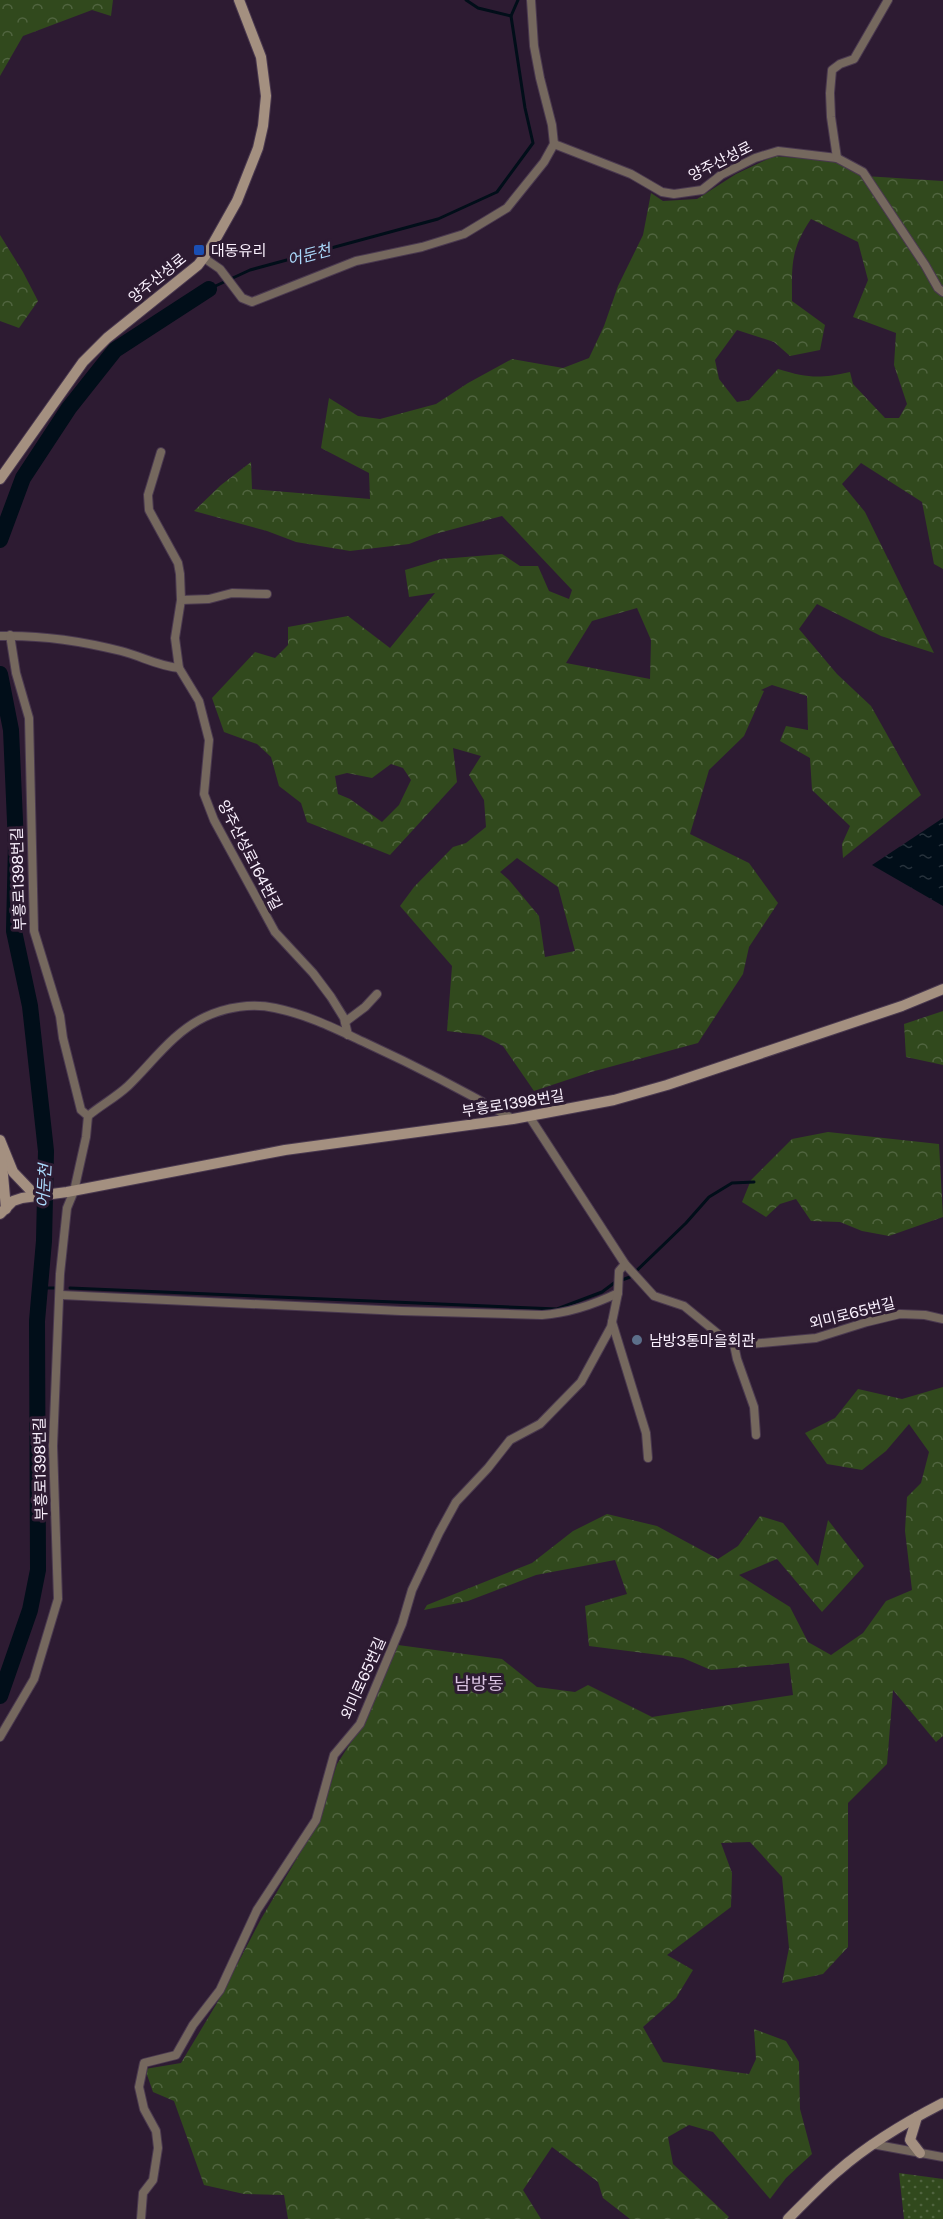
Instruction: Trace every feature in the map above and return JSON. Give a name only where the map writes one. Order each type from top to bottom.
[{"type":"street","name":"양주산성로","points":[[0,479],[83,362],[107,338],[164,294],[204,258],[237,201],[249,174],[263,126],[266,96],[264,68],[238,0]]},
{"type":"street","points":[[204,258],[220,269],[242,298],[252,302],[356,261],[422,247],[464,234],[507,208],[544,162],[554,144],[552,124],[534,46],[531,0]]},
{"type":"street","points":[[837,158],[831,117],[832,70],[854,59],[888,0]]},
{"type":"street","name":"양주산성로","points":[[554,144],[631,174],[662,192],[674,195],[702,190],[721,175],[755,158],[778,152],[837,158],[863,172],[938,288],[943,292]]},
{"type":"street","name":"양주산성로164번길","points":[[161,452],[148,495],[149,510],[178,563],[181,600],[175,638],[179,668],[199,702],[209,740],[204,794],[214,820],[275,932],[326,989],[348,1035],[418,1068],[513,1119]]},
{"type":"street","points":[[181,600],[209,599],[232,593],[267,594]]},
{"type":"street","name":"부흥로1398번길","points":[[0,1737],[34,1679],[58,1599],[53,1446],[56,1347],[61,1295],[60,1274],[70,1191],[86,1137],[88,1116],[81,1110],[63,1038],[60,1016],[33,931],[29,718],[16,672],[10,635]]},
{"type":"street","points":[[0,636],[65,639],[134,654],[153,663],[179,668]]},
{"type":"street","name":"부흥로1398번길","points":[[3,1211],[14,1201],[34,1196],[285,1150],[513,1119],[614,1100],[667,1085],[902,1006],[943,989]]},
{"type":"street","points":[[88,1116],[125,1089],[154,1061],[168,1042],[204,1017],[242,1005],[274,1007],[342,1026],[377,994]]},
{"type":"street","name":"외미로65번길","points":[[529,1116],[630,1270],[654,1296],[684,1306],[722,1336],[750,1344],[816,1338],[900,1314],[925,1315],[943,1319]]},
{"type":"street","points":[[0,1140],[13,1172],[34,1196]]},
{"type":"street","points":[[0,1146],[3,1211]]},
{"type":"street","name":"외미로65번길","points":[[141,2219],[143,2193],[153,2180],[158,2148],[156,2131],[144,2109],[139,2087],[144,2063],[176,2055],[193,2025],[220,1990],[257,1910],[316,1820],[334,1755],[360,1724],[412,1590],[456,1502],[488,1468],[510,1440],[540,1424],[581,1382],[612,1322],[619,1271],[630,1270]]},
{"type":"street","points":[[61,1295],[401,1311],[542,1315],[564,1314],[596,1304],[618,1285]]},
{"type":"street","name":"외미로65번길","points":[[612,1322],[646,1433],[648,1458]]},
{"type":"street","points":[[733,1340],[737,1359],[754,1407],[756,1435]]},
{"type":"street","points":[[788,2219],[837,2171],[872,2144],[943,2103]]},
{"type":"street","points":[[917,2117],[910,2140],[920,2153]]},
{"type":"street","points":[[872,2144],[943,2157]]},
{"type":"green space","points":[[0,0],[113,0],[111,16],[92,10],[23,36],[0,76]]},
{"type":"green space","points":[[774,156],[835,161],[865,176],[943,181],[943,569],[934,564],[922,502],[861,463],[842,484],[865,512],[934,653],[881,636],[817,604],[799,629],[837,674],[871,706],[921,795],[843,858],[842,844],[850,826],[812,790],[810,758],[780,741],[786,726],[808,730],[807,696],[772,685],[761,690],[764,691],[744,736],[709,770],[690,834],[749,863],[778,903],[749,947],[743,974],[698,1043],[591,1072],[534,1091],[503,1046],[481,1035],[447,1031],[452,966],[400,906],[414,887],[453,847],[466,843],[486,827],[484,800],[469,775],[481,756],[453,748],[457,782],[390,855],[307,822],[301,803],[279,786],[271,757],[257,744],[224,732],[212,698],[255,652],[275,658],[288,645],[288,627],[348,616],[390,648],[435,593],[409,597],[405,570],[441,559],[502,554],[520,566],[538,566],[549,591],[569,599],[572,590],[502,516],[435,534],[409,544],[350,551],[296,542],[267,531],[194,511],[221,485],[251,462],[252,489],[370,499],[369,473],[321,448],[329,398],[358,416],[380,419],[436,404],[512,359],[563,368],[589,358],[604,326],[618,286],[643,235],[651,193],[663,201],[697,199],[736,174]],"holes":[[[811,219],[858,242],[868,280],[853,317],[896,333],[894,365],[907,404],[899,418],[885,418],[853,384],[850,372],[814,376],[778,369],[749,400],[737,402],[719,379],[715,360],[737,330],[774,342],[790,356],[820,350],[825,325],[792,301],[794,258],[804,230]],[[637,608],[651,640],[650,679],[566,663],[592,621]],[[391,764],[403,768],[411,780],[399,805],[382,822],[350,799],[338,794],[335,776],[347,773],[372,778]],[[517,858],[558,887],[575,951],[545,957],[539,916],[500,872]]]},
{"type":"green space","points":[[0,235],[38,301],[19,328],[0,321]]},
{"type":"green space","points":[[943,1011],[943,1065],[906,1057],[904,1024]]},
{"type":"green space","points":[[828,1132],[939,1144],[943,1217],[889,1236],[862,1231],[840,1222],[811,1221],[796,1199],[780,1204],[766,1217],[742,1202],[751,1180],[792,1139]]},
{"type":"green space","points":[[943,1387],[943,1736],[936,1742],[893,1690],[887,1764],[848,1803],[848,1947],[823,1974],[782,1983],[789,1948],[782,1877],[750,1842],[721,1843],[732,1873],[731,1907],[667,1955],[693,1970],[676,1998],[643,2027],[663,2062],[749,2074],[756,2059],[754,2029],[786,2041],[799,2062],[800,2109],[812,2154],[786,2178],[770,2199],[713,2132],[689,2125],[668,2137],[673,2164],[729,2217],[727,2219],[630,2219],[603,2198],[598,2182],[552,2147],[523,2190],[541,2219],[288,2219],[284,2195],[244,2194],[204,2185],[174,2101],[153,2092],[145,2069],[181,2063],[217,2003],[261,1919],[319,1821],[337,1764],[364,1722],[398,1645],[502,1659],[537,1687],[575,1692],[588,1685],[652,1717],[793,1695],[789,1663],[711,1670],[683,1658],[589,1646],[585,1606],[627,1594],[615,1560],[536,1575],[468,1601],[424,1610],[427,1605],[532,1563],[573,1531],[607,1514],[657,1526],[718,1559],[738,1546],[760,1516],[783,1523],[818,1566],[828,1520],[864,1566],[822,1612],[777,1559],[739,1575],[790,1607],[808,1642],[831,1655],[863,1633],[886,1601],[912,1590],[905,1531],[907,1497],[921,1483],[929,1452],[909,1424],[886,1451],[862,1470],[827,1464],[805,1433],[835,1418],[858,1389],[902,1399]]},
{"type":"green space","points":[[899,2173],[943,2179],[943,2219],[904,2219]]},
{"type":"water","points":[[943,818],[943,906],[872,865]]},
{"type":"waterway","points":[[466,0],[478,8],[511,16]]},
{"type":"waterway","name":"어둔천","points":[[209,289],[250,270],[438,219],[497,192],[533,143],[525,108],[511,16],[518,0]]},
{"type":"waterway","name":"어둔천","points":[[0,540],[23,478],[69,408],[115,350],[209,289]]},
{"type":"waterway","name":"어둔천","points":[[0,674],[11,730],[16,844],[14,931],[30,1006],[46,1151],[44,1241],[37,1321],[38,1570],[30,1610],[0,1696]]},
{"type":"waterway","points":[[70,1288],[557,1309],[602,1292],[614,1283],[630,1277],[686,1223],[709,1197],[732,1183],[754,1182]]},
{"type":"waterway","points":[[40,1288],[55,1288]]},
{"type":"place","name":"대동유리","points":[[199,250]]},
{"type":"place","name":"남방3통마을회관","points":[[637,1340]]},
{"type":"district","name":"남방동","points":[[479,1683]]}]
